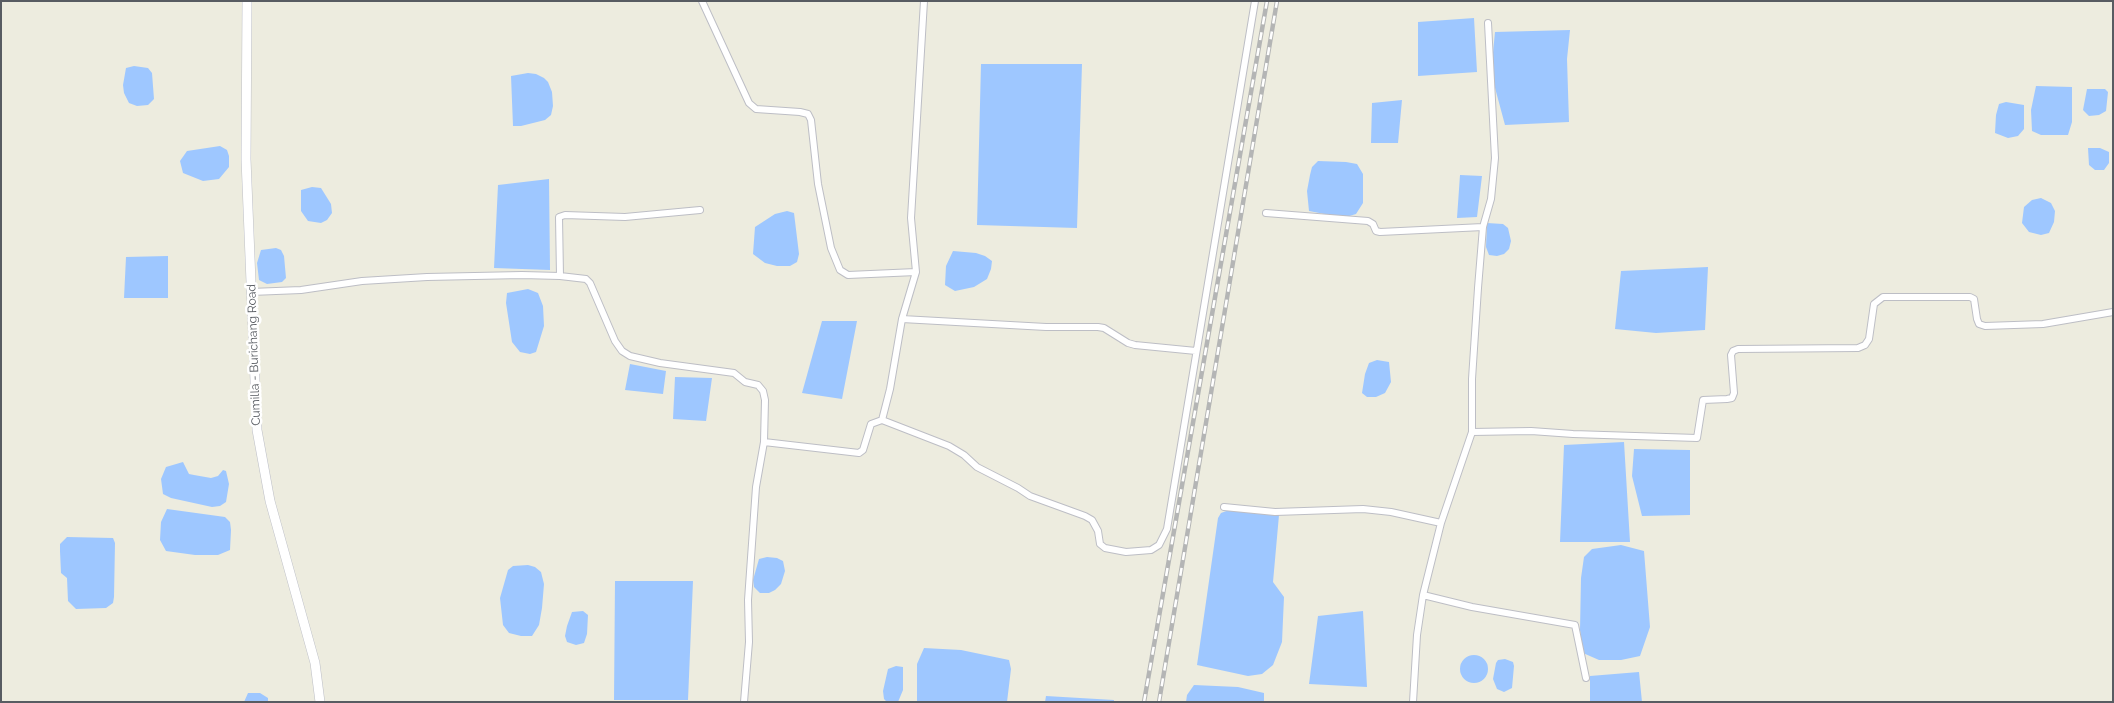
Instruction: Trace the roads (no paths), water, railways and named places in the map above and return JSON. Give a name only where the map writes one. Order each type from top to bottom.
[{"type":"main road","name":"Cumilla - Burichang Road","points":[[247,1],[245,31],[246,159],[256,430],[270,501],[314,663],[320,702]]},
{"type":"street","points":[[702,1],[750,103],[756,109],[808,114],[811,120],[818,184],[831,248],[840,270],[848,275],[916,272]]},
{"type":"street","points":[[882,420],[890,389],[902,320],[916,272],[911,218],[924,1]]},
{"type":"street","points":[[764,442],[859,453],[863,450],[871,424],[882,420],[949,446],[977,467],[1030,496],[1092,520],[1098,530],[1100,544],[1105,548],[1126,552],[1151,550],[1159,545],[1166,530],[1255,1]]},
{"type":"street","points":[[1413,702],[1417,635],[1423,595],[1441,522],[1472,432],[1472,379],[1483,227],[1491,199],[1495,158],[1488,23]]},
{"type":"street","points":[[560,276],[560,217],[565,215],[625,217],[700,210]]},
{"type":"street","points":[[1266,213],[1368,221],[1371,222],[1375,230],[1380,232],[1483,227]]},
{"type":"street","points":[[251,292],[302,290],[362,281],[427,277],[560,276],[586,279],[590,283],[615,341],[622,351],[630,356],[660,363],[734,373],[745,382],[758,385],[763,392],[765,400],[764,442],[756,487],[748,600],[749,642],[744,702]]},
{"type":"street","points":[[1472,432],[1531,431],[1697,438],[1703,400],[1732,398],[1734,393],[1731,355],[1733,351],[1738,349],[1858,348],[1869,339],[1874,304],[1877,299],[1883,297],[1970,297],[1974,299],[1976,319],[1979,324],[1985,326],[2043,324],[2113,312]]},
{"type":"street","points":[[902,320],[1046,327],[1098,327],[1104,328],[1134,345],[1196,351]]},
{"type":"street","points":[[1224,507],[1275,512],[1363,509],[1391,512],[1441,522]]},
{"type":"street","points":[[1423,595],[1472,607],[1575,625],[1586,678]]},
{"type":"water","points":[[1474,18],[1477,72],[1418,76],[1418,22]]},
{"type":"water","points":[[1570,30],[1567,59],[1569,122],[1505,125],[1491,73],[1495,32]]},
{"type":"water","points":[[981,64],[1082,64],[1077,228],[977,225]]},
{"type":"water","points":[[134,66],[148,68],[152,73],[154,99],[148,105],[137,106],[129,103],[124,93],[123,85],[126,68]]},
{"type":"water","points":[[528,73],[536,74],[548,82],[552,92],[553,106],[551,115],[545,120],[513,126],[511,76]]},
{"type":"water","points":[[2036,86],[2072,87],[2072,122],[2068,135],[2041,135],[2032,131],[2031,110]]},
{"type":"water","points":[[2087,89],[2105,89],[2108,92],[2106,111],[2099,115],[2089,116],[2083,110]]},
{"type":"water","points":[[1402,100],[1398,143],[1371,143],[1372,103]]},
{"type":"water","points":[[2006,102],[2024,105],[2024,129],[2018,136],[2008,138],[1995,133],[1999,104]]},
{"type":"water","points":[[220,146],[227,150],[229,167],[219,179],[203,181],[183,173],[180,161],[187,151]]},
{"type":"water","points":[[2088,148],[2100,148],[2109,152],[2109,163],[2104,170],[2095,170],[2089,165]]},
{"type":"water","points":[[1318,161],[1357,164],[1363,174],[1363,203],[1356,214],[1346,217],[1309,211],[1307,191],[1312,167]]},
{"type":"water","points":[[1460,175],[1482,176],[1477,217],[1457,218]]},
{"type":"water","points":[[549,179],[550,270],[494,268],[498,185]]},
{"type":"water","points":[[312,187],[321,188],[331,204],[332,213],[327,220],[321,223],[308,221],[301,211],[301,190]]},
{"type":"water","points":[[2041,198],[2051,203],[2055,211],[2054,222],[2049,233],[2041,235],[2029,232],[2022,223],[2024,207],[2032,200]]},
{"type":"water","points":[[787,211],[794,213],[799,254],[797,262],[790,266],[777,266],[765,263],[753,254],[755,227],[775,214]]},
{"type":"water","points":[[1487,223],[1503,224],[1508,228],[1511,241],[1509,249],[1504,254],[1497,256],[1489,255],[1486,247]]},
{"type":"water","points":[[276,248],[281,250],[284,256],[286,278],[282,282],[267,284],[259,280],[257,263],[261,250]]},
{"type":"water","points":[[953,251],[976,253],[992,261],[987,279],[974,287],[955,291],[945,285],[946,266]]},
{"type":"water","points":[[168,256],[168,298],[124,298],[126,257]]},
{"type":"water","points":[[1708,267],[1705,330],[1656,333],[1615,329],[1621,271]]},
{"type":"water","points":[[528,289],[538,293],[543,306],[544,326],[536,352],[530,354],[520,352],[512,342],[506,303],[507,293]]},
{"type":"water","points":[[822,321],[857,321],[842,399],[802,393]]},
{"type":"water","points":[[1377,360],[1389,362],[1391,382],[1385,393],[1376,397],[1367,397],[1362,393],[1365,374],[1369,363]]},
{"type":"water","points":[[630,364],[666,371],[663,394],[625,390]]},
{"type":"water","points":[[675,377],[712,378],[706,421],[673,419]]},
{"type":"water","points":[[1624,442],[1630,542],[1560,542],[1564,445]]},
{"type":"water","points":[[1634,449],[1690,450],[1690,515],[1642,516],[1632,476]]},
{"type":"water","points":[[183,462],[189,474],[211,478],[218,476],[223,470],[226,471],[229,484],[226,502],[220,506],[212,507],[171,498],[163,494],[161,479],[166,467]]},
{"type":"water","points":[[167,509],[225,517],[230,522],[230,550],[218,555],[195,555],[166,551],[160,540],[161,522]]},
{"type":"water","points":[[1229,510],[1279,515],[1273,582],[1284,597],[1282,642],[1273,665],[1262,674],[1248,676],[1197,665],[1218,518],[1221,513]]},
{"type":"water","points":[[67,537],[113,538],[115,543],[114,597],[113,603],[106,608],[76,609],[68,601],[67,578],[61,573],[60,551],[60,544]]},
{"type":"water","points":[[1621,545],[1644,551],[1650,627],[1640,656],[1621,660],[1599,660],[1583,653],[1580,630],[1581,578],[1584,557],[1592,549]]},
{"type":"water","points":[[767,557],[783,561],[785,571],[781,584],[775,590],[769,593],[760,593],[754,587],[753,580],[759,559]]},
{"type":"water","points":[[528,565],[535,567],[541,572],[544,584],[542,608],[539,625],[532,636],[521,636],[509,633],[503,625],[500,598],[508,570],[513,566]]},
{"type":"water","points":[[615,581],[693,581],[688,700],[614,700]]},
{"type":"water","points":[[583,611],[588,615],[587,634],[584,643],[576,645],[567,642],[565,636],[572,612]]},
{"type":"water","points":[[1363,611],[1367,687],[1309,684],[1318,616]]},
{"type":"water","points":[[924,648],[961,650],[1009,660],[1011,669],[1007,702],[917,702],[917,664]]},
{"type":"water","points":[[1474,655],[1484,659],[1488,669],[1484,679],[1474,683],[1464,679],[1460,669],[1464,659]]},
{"type":"water","points":[[1505,659],[1513,662],[1514,666],[1512,688],[1504,692],[1497,689],[1493,679],[1496,663],[1498,660]]},
{"type":"water","points":[[896,666],[903,667],[903,690],[898,702],[887,702],[884,699],[883,691],[888,669]]},
{"type":"water","points":[[1639,672],[1642,702],[1590,702],[1590,676]]},
{"type":"water","points":[[1194,685],[1238,687],[1264,693],[1264,702],[1186,702],[1187,695]]},
{"type":"water","points":[[248,693],[260,693],[268,698],[268,702],[244,702]]},
{"type":"water","points":[[1046,696],[1114,700],[1114,702],[1045,702]]},
{"type":"railway","points":[[1144,702],[1267,1]]},
{"type":"railway","points":[[1159,702],[1277,1]]}]
